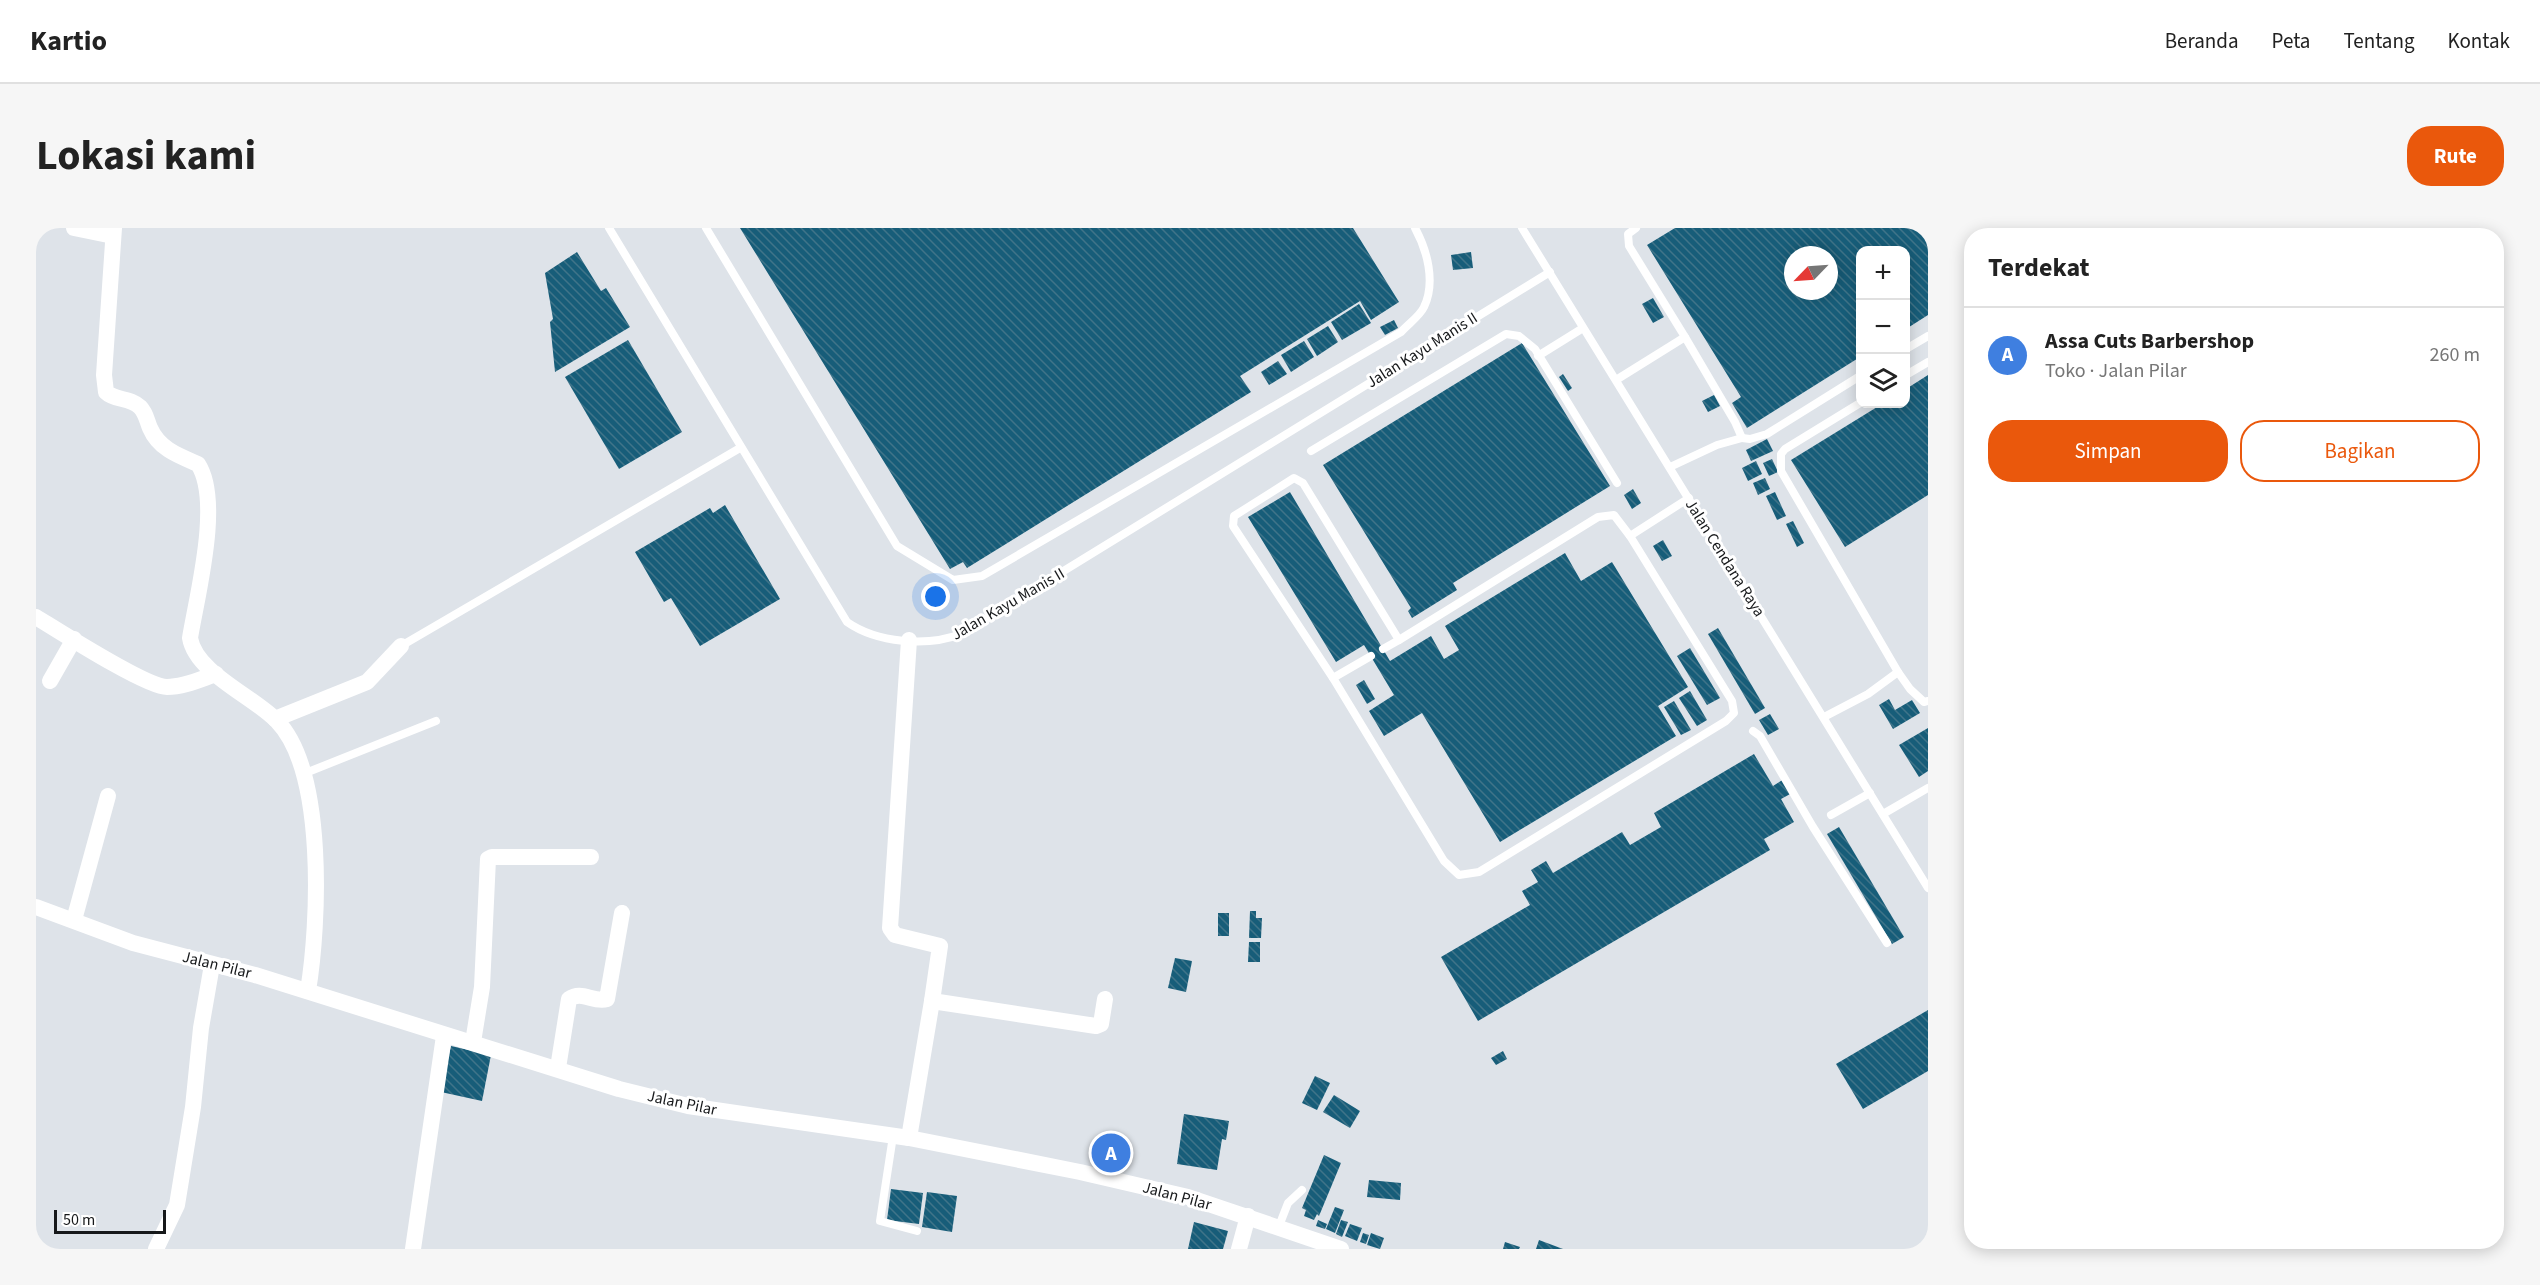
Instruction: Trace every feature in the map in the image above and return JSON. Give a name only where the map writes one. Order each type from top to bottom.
[{"type":"street","points":[[74,228],[113,232],[104,385],[111,397],[130,401],[142,408],[156,439],[170,452],[198,464],[205,474],[208,487],[207,536],[190,638],[196,656],[275,719],[288,734],[303,774],[316,854],[314,942],[308,991]]},
{"type":"street","points":[[36,617],[137,675],[165,687],[180,686],[216,674]]},
{"type":"street","points":[[50,681],[74,639]]},
{"type":"street","points":[[901,1137],[932,1001],[940,946],[895,935],[890,928],[909,640]]},
{"type":"street","points":[[275,719],[367,682],[401,646]]},
{"type":"street","points":[[74,920],[108,796]]},
{"type":"street","points":[[473,1041],[482,987],[488,859],[492,857],[591,857]]},
{"type":"street","name":"Jalan Pilar","points":[[36,907],[133,943],[308,991],[444,1036],[473,1041],[619,1089],[687,1106],[901,1137],[1168,1192],[1279,1226],[1341,1249]]},
{"type":"street","points":[[558,1068],[569,999],[580,995],[600,1001],[607,999],[622,913]]},
{"type":"street","points":[[156,1249],[177,1205],[212,965]]},
{"type":"street","points":[[932,1001],[1098,1026],[1101,1024],[1105,999]]},
{"type":"street","points":[[413,1249],[444,1036]]},
{"type":"street","points":[[1239,1249],[1248,1216]]},
{"type":"lane","name":"Jalan Kayu Manis II","points":[[609,228],[740,448],[847,621],[858,630],[887,639],[947,639],[961,634],[1550,272]]},
{"type":"lane","points":[[706,228],[897,546],[954,580],[982,576],[1401,332],[1423,309],[1430,288],[1425,246],[1415,228]]},
{"type":"lane","name":"Jalan Cendana Raya","points":[[1522,228],[1928,888]]},
{"type":"lane","points":[[1636,228],[1628,234],[1629,246],[1735,422],[1742,438]]},
{"type":"lane","points":[[1538,356],[1583,328]]},
{"type":"lane","points":[[1311,451],[1506,334],[1519,336],[1529,342],[1617,483]]},
{"type":"lane","points":[[1910,346],[1928,336]]},
{"type":"lane","points":[[1616,380],[1685,338]]},
{"type":"lane","points":[[1910,372],[1928,362]]},
{"type":"lane","points":[[1670,467],[1717,444],[1767,434],[1856,378]]},
{"type":"lane","points":[[1856,405],[1785,449],[1781,454],[1781,471],[1898,672],[1910,689],[1924,702],[1928,701]]},
{"type":"lane","points":[[401,646],[740,448]]},
{"type":"lane","points":[[1383,649],[1399,640],[1602,515],[1614,515],[1630,536],[1732,701],[1734,713],[1716,727],[1479,872],[1458,875],[1444,861],[1332,678],[1233,526],[1234,516],[1294,478],[1303,483],[1399,640]]},
{"type":"lane","points":[[1630,536],[1689,498]]},
{"type":"lane","points":[[1332,678],[1371,656]]},
{"type":"lane","points":[[1824,717],[1868,694],[1898,672]]},
{"type":"lane","points":[[303,774],[436,721]]},
{"type":"lane","points":[[1753,731],[1760,736],[1813,827],[1887,943]]},
{"type":"lane","points":[[1883,814],[1928,788]]},
{"type":"lane","points":[[1831,815],[1870,793]]},
{"type":"lane","points":[[901,1137],[880,1221],[918,1231]]},
{"type":"lane","points":[[1279,1226],[1288,1203],[1302,1190]]},
{"type":"building","points":[[740,228],[1353,228],[1399,302],[1371,320],[1360,301],[1240,376],[1251,392],[967,568],[963,562],[950,569]]},
{"type":"building","points":[[1675,228],[1928,228],[1928,315],[1910,326],[1910,246],[1856,246],[1856,360],[1747,428],[1732,403],[1741,397],[1647,245]]},
{"type":"building","points":[[577,252],[601,291],[606,288],[630,327],[555,372],[550,322],[553,319],[545,273]]},
{"type":"building","points":[[1471,252],[1473,268],[1453,270],[1451,255]]},
{"type":"building","points":[[1653,298],[1664,317],[1653,323],[1642,304]]},
{"type":"building","points":[[1359,304],[1371,323],[1342,340],[1331,322]]},
{"type":"building","points":[[1394,320],[1398,328],[1385,335],[1380,327]]},
{"type":"building","points":[[1328,326],[1338,342],[1317,356],[1307,339]]},
{"type":"building","points":[[628,340],[682,432],[619,469],[565,377]]},
{"type":"building","points":[[1304,341],[1314,357],[1291,372],[1281,355]]},
{"type":"building","points":[[1522,343],[1610,486],[1453,583],[1457,590],[1412,618],[1408,611],[1411,608],[1323,465]]},
{"type":"building","points":[[1278,361],[1287,374],[1269,385],[1261,372]]},
{"type":"building","points":[[1563,374],[1572,388],[1568,391],[1559,377]]},
{"type":"building","points":[[1928,375],[1928,495],[1845,547],[1791,460],[1876,408],[1910,408],[1910,386]]},
{"type":"building","points":[[1714,395],[1720,406],[1708,412],[1702,401]]},
{"type":"building","points":[[1767,439],[1773,451],[1751,461],[1746,450]]},
{"type":"building","points":[[1772,459],[1778,472],[1769,476],[1763,463]]},
{"type":"building","points":[[1756,461],[1762,474],[1748,481],[1742,468]]},
{"type":"building","points":[[1765,478],[1770,489],[1758,495],[1753,483]]},
{"type":"building","points":[[1633,489],[1641,503],[1632,509],[1624,495]]},
{"type":"building","points":[[1290,492],[1390,661],[1431,636],[1444,659],[1459,650],[1445,626],[1565,553],[1581,581],[1612,562],[1688,687],[1658,706],[1676,736],[1500,842],[1422,713],[1384,736],[1369,711],[1394,695],[1364,645],[1336,662],[1248,517]]},
{"type":"building","points":[[1775,492],[1786,516],[1777,520],[1766,496]]},
{"type":"building","points":[[725,505],[780,599],[700,646],[671,598],[664,602],[635,552],[710,508],[713,513]]},
{"type":"building","points":[[1793,521],[1804,543],[1797,547],[1786,524]]},
{"type":"building","points":[[1663,540],[1672,556],[1662,561],[1653,546]]},
{"type":"building","points":[[1718,628],[1765,708],[1755,714],[1708,634]]},
{"type":"building","points":[[1690,648],[1720,698],[1707,705],[1677,656]]},
{"type":"building","points":[[1364,680],[1375,699],[1367,704],[1356,685]]},
{"type":"building","points":[[1690,691],[1707,720],[1697,726],[1679,698]]},
{"type":"building","points":[[1889,699],[1895,710],[1912,700],[1920,713],[1893,729],[1879,705]]},
{"type":"building","points":[[1674,701],[1691,730],[1681,735],[1664,707]]},
{"type":"building","points":[[1770,714],[1779,729],[1768,735],[1759,720]]},
{"type":"building","points":[[1928,728],[1928,771],[1919,777],[1899,745]]},
{"type":"building","points":[[1754,754],[1773,786],[1784,779],[1792,793],[1781,799],[1794,822],[1764,839],[1770,850],[1478,1021],[1441,957],[1530,905],[1522,891],[1538,882],[1531,870],[1546,861],[1553,873],[1622,832],[1630,845],[1661,827],[1654,813]]},
{"type":"building","points":[[1839,827],[1904,937],[1892,944],[1827,834]]},
{"type":"building","points":[[1250,911],[1256,911],[1256,918],[1262,918],[1261,938],[1249,938]]},
{"type":"building","points":[[1218,913],[1229,913],[1229,936],[1218,936]]},
{"type":"building","points":[[1249,942],[1260,942],[1260,962],[1248,962]]},
{"type":"building","points":[[1175,958],[1192,961],[1186,992],[1168,988]]},
{"type":"building","points":[[1928,1010],[1928,1071],[1863,1109],[1836,1064]]},
{"type":"building","points":[[451,1046],[491,1055],[482,1101],[441,1092]]},
{"type":"building","points":[[1503,1051],[1507,1059],[1496,1065],[1491,1058]]},
{"type":"building","points":[[1315,1076],[1330,1083],[1317,1110],[1302,1103]]},
{"type":"building","points":[[1334,1095],[1360,1111],[1350,1128],[1323,1112]]},
{"type":"building","points":[[1184,1114],[1229,1121],[1226,1140],[1222,1139],[1217,1170],[1177,1164]]},
{"type":"building","points":[[1324,1155],[1341,1163],[1319,1216],[1317,1214],[1314,1220],[1304,1216],[1306,1210],[1302,1208]]},
{"type":"building","points":[[1369,1180],[1401,1183],[1400,1200],[1367,1197]]},
{"type":"building","points":[[891,1189],[923,1193],[919,1224],[887,1220]]},
{"type":"building","points":[[927,1192],[957,1196],[952,1232],[922,1227]]},
{"type":"building","points":[[1335,1207],[1344,1210],[1335,1233],[1326,1229]]},
{"type":"building","points":[[1318,1220],[1327,1224],[1325,1229],[1316,1226]]},
{"type":"building","points":[[1341,1220],[1348,1222],[1342,1237],[1336,1234]]},
{"type":"building","points":[[1194,1222],[1228,1231],[1223,1249],[1188,1249]]},
{"type":"building","points":[[1350,1224],[1362,1228],[1357,1241],[1345,1236]]},
{"type":"building","points":[[1363,1233],[1369,1235],[1366,1244],[1360,1242]]},
{"type":"building","points":[[1371,1233],[1384,1238],[1380,1249],[1367,1245]]},
{"type":"building","points":[[1539,1240],[1563,1249],[1536,1249]]},
{"type":"building","points":[[1505,1242],[1520,1247],[1519,1249],[1503,1249]]},
{"type":"place","name":"Assa Cuts Barbershop","points":[[1111,1153]]}]
